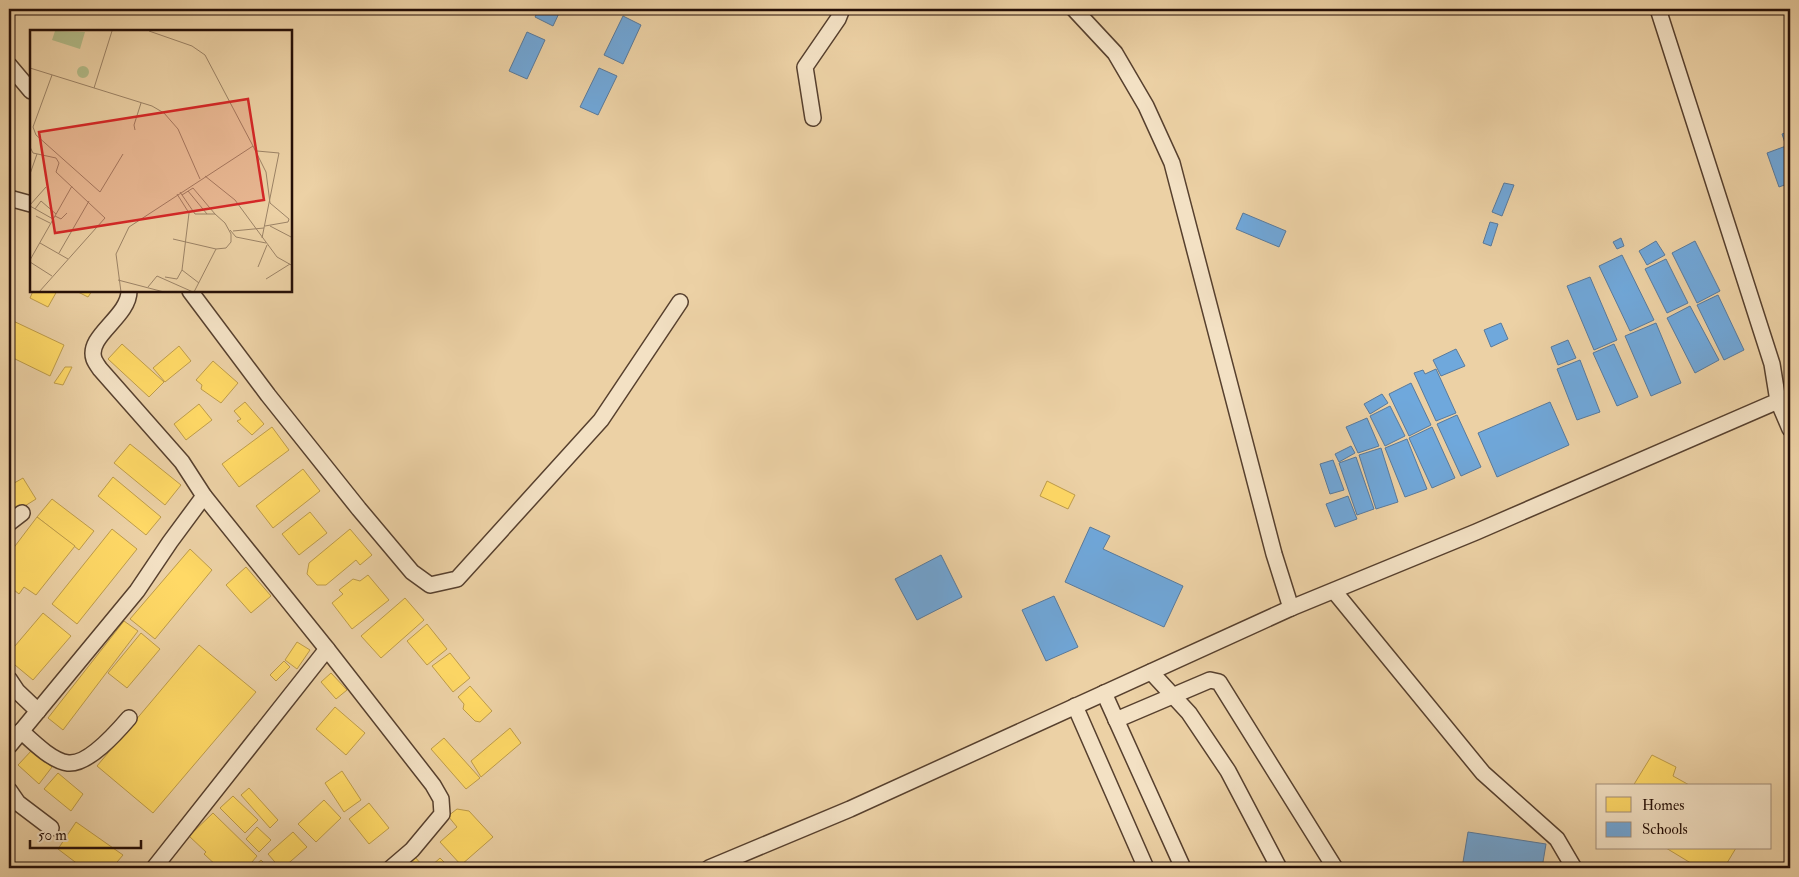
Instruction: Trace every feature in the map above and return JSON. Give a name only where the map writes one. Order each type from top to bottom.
[{"type":"street","points":[[813,118],[805,67],[838,19],[842,9]]},
{"type":"street","points":[[1074,9],[1115,52],[1146,106],[1172,163],[1274,554],[1291,608]]},
{"type":"street","points":[[1658,9],[1772,364],[1778,401],[1790,429]]},
{"type":"street","points":[[9,66],[30,90]]},
{"type":"street","points":[[9,198],[30,204]]},
{"type":"street","points":[[129,292],[126,305],[94,346],[93,358],[110,381],[182,462],[204,496],[327,649],[433,785],[441,799],[442,814],[412,850],[390,868]]},
{"type":"street","points":[[191,292],[268,395],[359,509],[412,572],[430,585],[457,579],[601,420],[680,302]]},
{"type":"street","points":[[709,868],[850,810],[1291,608],[1476,532],[1778,401]]},
{"type":"street","points":[[9,746],[137,591],[204,496]]},
{"type":"street","points":[[9,523],[22,513]]},
{"type":"street","points":[[1334,591],[1482,773],[1557,839],[1574,868]]},
{"type":"street","points":[[154,868],[327,649]]},
{"type":"street","points":[[1152,672],[1188,713],[1228,771],[1278,868]]},
{"type":"street","points":[[9,679],[17,691],[38,711]]},
{"type":"street","points":[[1116,720],[1210,680],[1219,682],[1335,868]]},
{"type":"street","points":[[1104,693],[1183,868]]},
{"type":"street","points":[[1075,706],[1146,868]]},
{"type":"street","points":[[21,731],[41,749],[60,761],[70,764],[84,760],[112,738],[129,718]]},
{"type":"street","points":[[9,790],[18,803],[51,828]]},
{"type":"building: Homes","points":[[33,292],[56,292],[48,307],[30,298]]},
{"type":"building: Homes","points":[[78,292],[91,292],[88,297]]},
{"type":"building: Homes","points":[[9,319],[64,345],[50,376],[9,356]]},
{"type":"building: Homes","points":[[122,344],[164,382],[149,397],[108,359]]},
{"type":"building: Homes","points":[[179,346],[191,361],[165,382],[153,368]]},
{"type":"building: Homes","points":[[213,361],[238,383],[221,403],[201,389],[202,385],[196,380]]},
{"type":"building: Homes","points":[[65,367],[72,367],[63,385],[54,383]]},
{"type":"building: Homes","points":[[245,402],[264,424],[252,435],[237,421],[241,419],[234,411]]},
{"type":"building: Homes","points":[[199,404],[212,420],[186,440],[174,424]]},
{"type":"building: Homes","points":[[272,427],[289,450],[239,487],[222,464]]},
{"type":"building: Homes","points":[[130,444],[181,485],[165,505],[114,463]]},
{"type":"building: Homes","points":[[303,469],[320,491],[273,528],[256,506]]},
{"type":"building: Homes","points":[[113,477],[161,517],[146,535],[98,496]]},
{"type":"building: Homes","points":[[23,478],[36,499],[9,516],[9,486]]},
{"type":"building: Homes","points":[[1047,481],[1075,495],[1068,509],[1040,496]]},
{"type":"building: Homes","points":[[52,499],[94,531],[79,550],[37,517]]},
{"type":"building: Homes","points":[[310,512],[327,533],[299,555],[282,534]]},
{"type":"building: Homes","points":[[37,517],[75,546],[36,595],[24,587],[19,594],[9,586],[9,578],[11,576],[9,575],[9,554]]},
{"type":"building: Homes","points":[[112,529],[137,549],[77,624],[52,604]]},
{"type":"building: Homes","points":[[350,529],[372,555],[360,565],[356,560],[326,585],[317,585],[307,574],[309,563]]},
{"type":"building: Homes","points":[[190,549],[212,570],[155,639],[130,619]]},
{"type":"building: Homes","points":[[246,567],[271,596],[251,613],[226,585]]},
{"type":"building: Homes","points":[[368,575],[389,600],[352,629],[332,603],[343,594],[339,590],[353,579],[360,581]]},
{"type":"building: Homes","points":[[405,598],[424,620],[381,658],[361,636]]},
{"type":"building: Homes","points":[[43,613],[71,636],[33,680],[9,660],[9,653]]},
{"type":"building: Homes","points":[[124,621],[138,631],[63,730],[48,718]]},
{"type":"building: Homes","points":[[427,624],[447,649],[427,665],[407,641]]},
{"type":"building: Homes","points":[[141,633],[160,649],[127,688],[108,673]]},
{"type":"building: Homes","points":[[297,642],[310,650],[297,669],[285,660]]},
{"type":"building: Homes","points":[[199,645],[256,692],[153,813],[97,766]]},
{"type":"building: Homes","points":[[450,653],[470,678],[453,692],[432,666]]},
{"type":"building: Homes","points":[[284,661],[290,667],[276,681],[270,675]]},
{"type":"building: Homes","points":[[331,673],[347,690],[336,699],[321,682]]},
{"type":"building: Homes","points":[[470,686],[492,711],[480,722],[475,721],[463,709],[464,704],[458,697]]},
{"type":"building: Homes","points":[[335,707],[365,733],[346,755],[316,729]]},
{"type":"building: Homes","points":[[510,728],[521,743],[481,777],[471,761]]},
{"type":"building: Homes","points":[[444,738],[480,778],[466,789],[431,749]]},
{"type":"building: Homes","points":[[32,750],[52,767],[39,784],[18,765]]},
{"type":"building: Homes","points":[[1652,755],[1676,767],[1673,776],[1687,784],[1634,784]]},
{"type":"building: Homes","points":[[342,771],[361,800],[344,812],[325,783]]},
{"type":"building: Homes","points":[[58,773],[83,794],[71,811],[44,789]]},
{"type":"building: Homes","points":[[249,788],[278,820],[270,828],[241,795]]},
{"type":"building: Homes","points":[[233,796],[258,820],[245,833],[220,808]]},
{"type":"building: Homes","points":[[324,800],[341,818],[316,842],[298,824]]},
{"type":"building: Homes","points":[[369,803],[389,828],[369,844],[349,819]]},
{"type":"building: Homes","points":[[457,809],[469,811],[493,837],[461,865],[440,842],[457,827],[448,816]]},
{"type":"building: Homes","points":[[213,813],[257,856],[247,868],[219,868],[189,836]]},
{"type":"building: Homes","points":[[76,822],[123,855],[112,868],[83,868],[58,849]]},
{"type":"building: Homes","points":[[257,827],[271,840],[259,852],[246,839]]},
{"type":"building: Homes","points":[[293,832],[307,847],[283,868],[280,868],[268,854]]},
{"type":"building: Homes","points":[[1669,850],[1735,850],[1724,868],[1715,868],[1704,863],[1702,868]]},
{"type":"building: Homes","points":[[414,856],[422,865],[418,868],[402,868],[402,867]]},
{"type":"building: Homes","points":[[440,858],[450,868],[429,868]]},
{"type":"building: Homes","points":[[261,860],[269,868],[252,868]]},
{"type":"building: Schools","points":[[539,9],[561,9],[553,26],[535,17]]},
{"type":"building: Schools","points":[[623,16],[641,25],[623,64],[604,55]]},
{"type":"building: Schools","points":[[527,32],[545,40],[527,79],[509,71]]},
{"type":"building: Schools","points":[[599,68],[617,76],[598,115],[580,107]]},
{"type":"building: Schools","points":[[1790,131],[1790,183],[1779,187],[1767,153],[1786,146],[1782,134]]},
{"type":"building: Schools","points":[[1504,183],[1514,185],[1502,216],[1492,212]]},
{"type":"building: Schools","points":[[1243,213],[1286,231],[1279,247],[1236,229]]},
{"type":"building: Schools","points":[[1490,222],[1498,224],[1491,246],[1483,243]]},
{"type":"building: Schools","points":[[1621,238],[1624,246],[1617,249],[1613,242]]},
{"type":"building: Schools","points":[[1656,241],[1665,255],[1647,265],[1639,251]]},
{"type":"building: Schools","points":[[1695,241],[1720,291],[1697,303],[1672,253]]},
{"type":"building: Schools","points":[[1622,255],[1654,320],[1630,331],[1599,266]]},
{"type":"building: Schools","points":[[1666,259],[1688,303],[1667,313],[1645,269]]},
{"type":"building: Schools","points":[[1590,277],[1617,340],[1594,350],[1567,286]]},
{"type":"building: Schools","points":[[1718,295],[1744,350],[1724,360],[1697,305]]},
{"type":"building: Schools","points":[[1690,306],[1719,360],[1695,373],[1667,318]]},
{"type":"building: Schools","points":[[1501,323],[1508,339],[1491,347],[1484,330]]},
{"type":"building: Schools","points":[[1656,323],[1681,383],[1651,396],[1625,336]]},
{"type":"building: Schools","points":[[1568,340],[1576,358],[1558,365],[1551,347]]},
{"type":"building: Schools","points":[[1614,344],[1638,397],[1617,406],[1593,353]]},
{"type":"building: Schools","points":[[1456,349],[1465,366],[1441,376],[1433,360]]},
{"type":"building: Schools","points":[[1580,360],[1600,412],[1577,420],[1557,369]]},
{"type":"building: Schools","points":[[1436,369],[1456,413],[1436,421],[1414,373],[1423,370],[1425,374]]},
{"type":"building: Schools","points":[[1411,383],[1431,425],[1409,436],[1389,394]]},
{"type":"building: Schools","points":[[1382,394],[1388,403],[1370,414],[1364,404]]},
{"type":"building: Schools","points":[[1550,402],[1569,445],[1497,477],[1478,433]]},
{"type":"building: Schools","points":[[1390,406],[1405,436],[1385,446],[1370,416]]},
{"type":"building: Schools","points":[[1457,415],[1481,467],[1461,476],[1437,424]]},
{"type":"building: Schools","points":[[1367,418],[1379,446],[1358,453],[1346,427]]},
{"type":"building: Schools","points":[[1432,427],[1455,478],[1432,488],[1409,438]]},
{"type":"building: Schools","points":[[1407,439],[1427,489],[1405,497],[1385,448]]},
{"type":"building: Schools","points":[[1351,446],[1355,453],[1339,462],[1335,454]]},
{"type":"building: Schools","points":[[1381,448],[1398,502],[1376,509],[1359,455]]},
{"type":"building: Schools","points":[[1356,457],[1374,509],[1357,515],[1339,463]]},
{"type":"building: Schools","points":[[1333,460],[1344,490],[1330,494],[1320,464]]},
{"type":"building: Schools","points":[[1348,496],[1357,519],[1335,527],[1326,504]]},
{"type":"building: Schools","points":[[1090,527],[1110,536],[1103,549],[1183,586],[1164,627],[1065,582]]},
{"type":"building: Schools","points":[[941,555],[962,597],[917,620],[895,579]]},
{"type":"building: Schools","points":[[1054,596],[1078,647],[1046,661],[1022,610]]},
{"type":"building: Schools","points":[[1468,832],[1546,844],[1542,868],[1462,868]]}]
